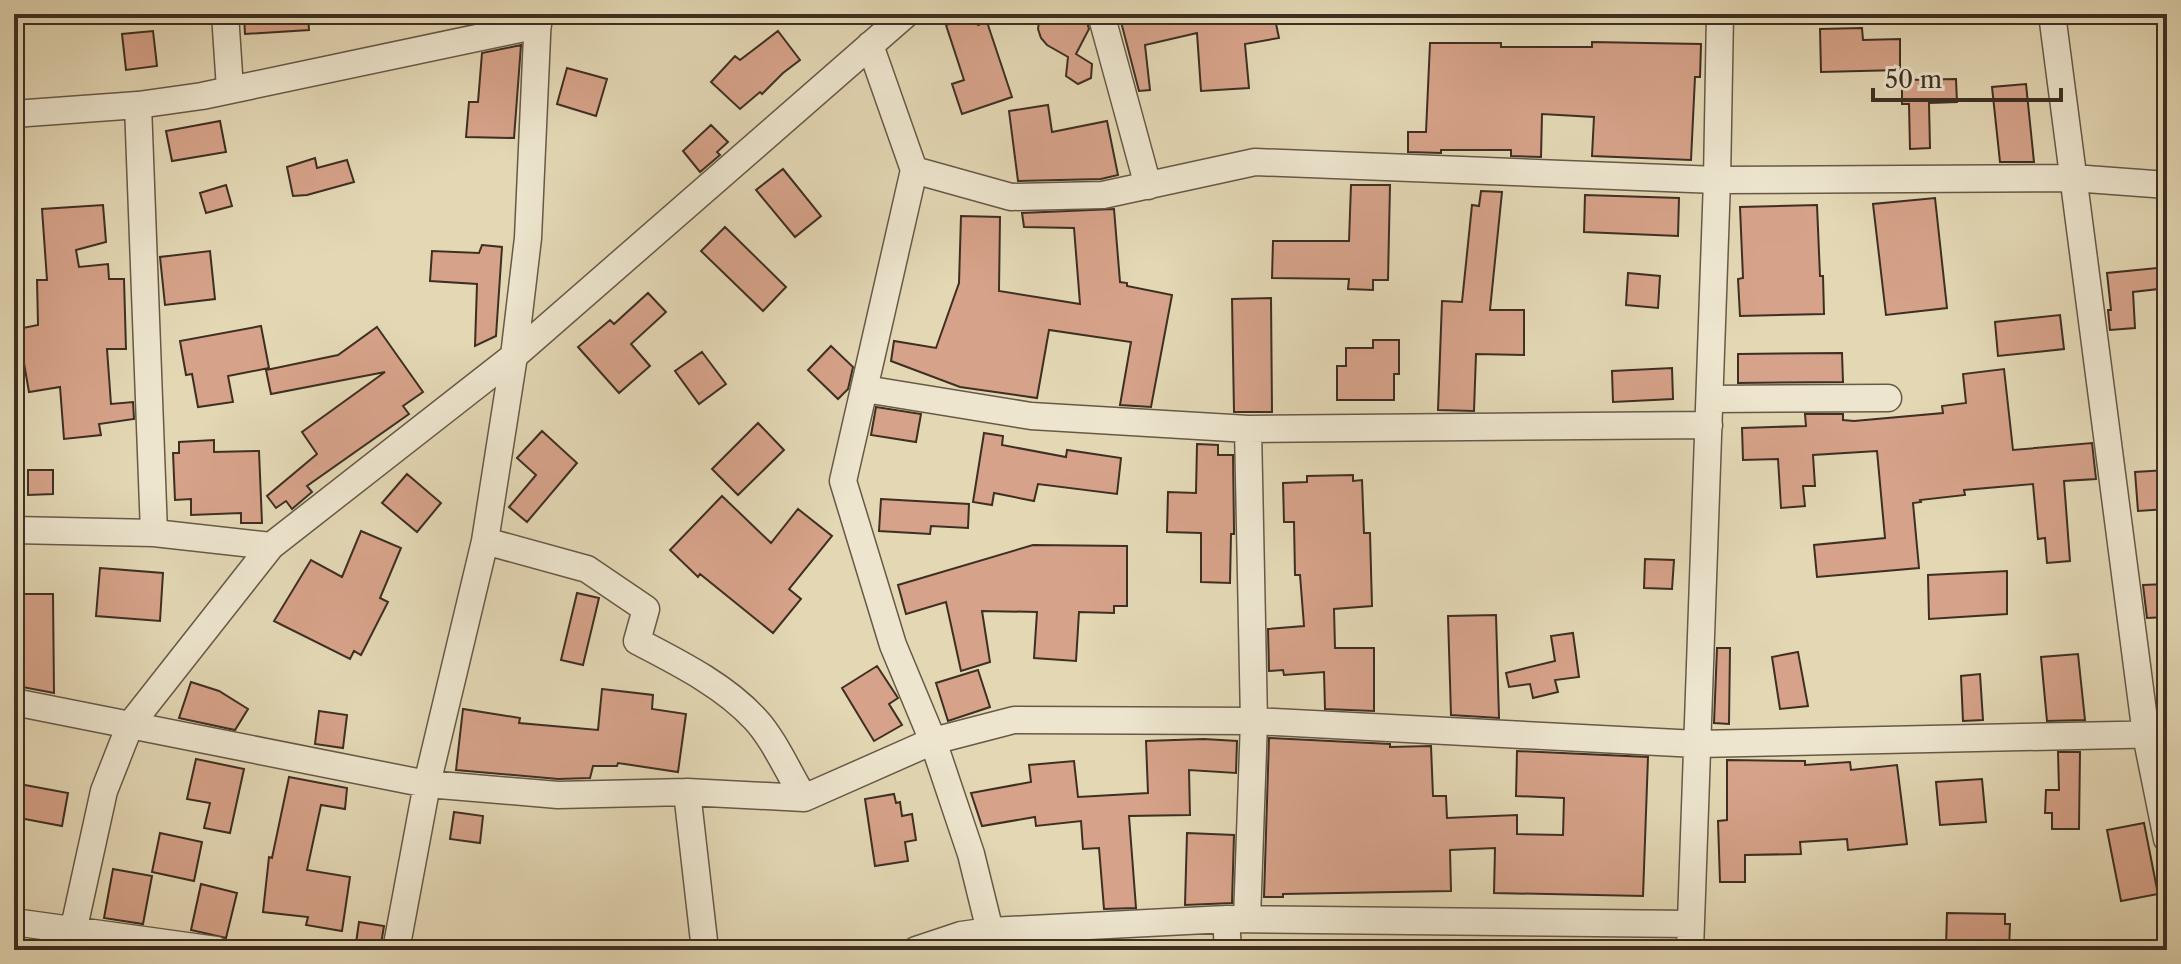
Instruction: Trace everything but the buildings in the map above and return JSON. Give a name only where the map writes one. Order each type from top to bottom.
[{"type":"street","points":[[225,14],[230,89]]},
{"type":"street","points":[[70,940],[104,791],[130,725],[271,546],[514,356],[906,14]]},
{"type":"street","points":[[1101,14],[1148,186]]},
{"type":"street","points":[[1690,950],[1720,14]]},
{"type":"street","points":[[2052,14],[2073,178],[2157,735],[2167,839]]},
{"type":"street","points":[[14,114],[138,105],[202,96],[538,19],[528,238],[514,356],[485,541],[427,784],[396,950]]},
{"type":"street","points":[[870,45],[914,170],[843,481],[893,645],[933,741],[971,854],[990,931]]},
{"type":"street","points":[[138,105],[154,533]]},
{"type":"street","points":[[914,170],[1011,197],[1103,195],[1255,162],[1717,180],[2073,178],[2167,185]]},
{"type":"street","points":[[865,389],[1031,416],[1248,429],[1709,412],[1888,398]]},
{"type":"street","points":[[1228,950],[1237,919],[1254,721],[1248,429]]},
{"type":"street","points":[[14,530],[154,533],[271,546]]},
{"type":"street","points":[[485,541],[587,569],[646,609],[637,641],[671,659],[735,701],[757,721],[804,798]]},
{"type":"street","points":[[14,702],[427,784],[558,795],[687,792],[804,798],[933,741],[1014,720],[1254,721],[1697,744],[2157,735]]},
{"type":"street","points":[[687,792],[705,950]]},
{"type":"street","points":[[916,950],[964,942],[990,931],[1237,919],[1691,924]]},
{"type":"street","points":[[14,922],[70,940],[216,950]]}]
